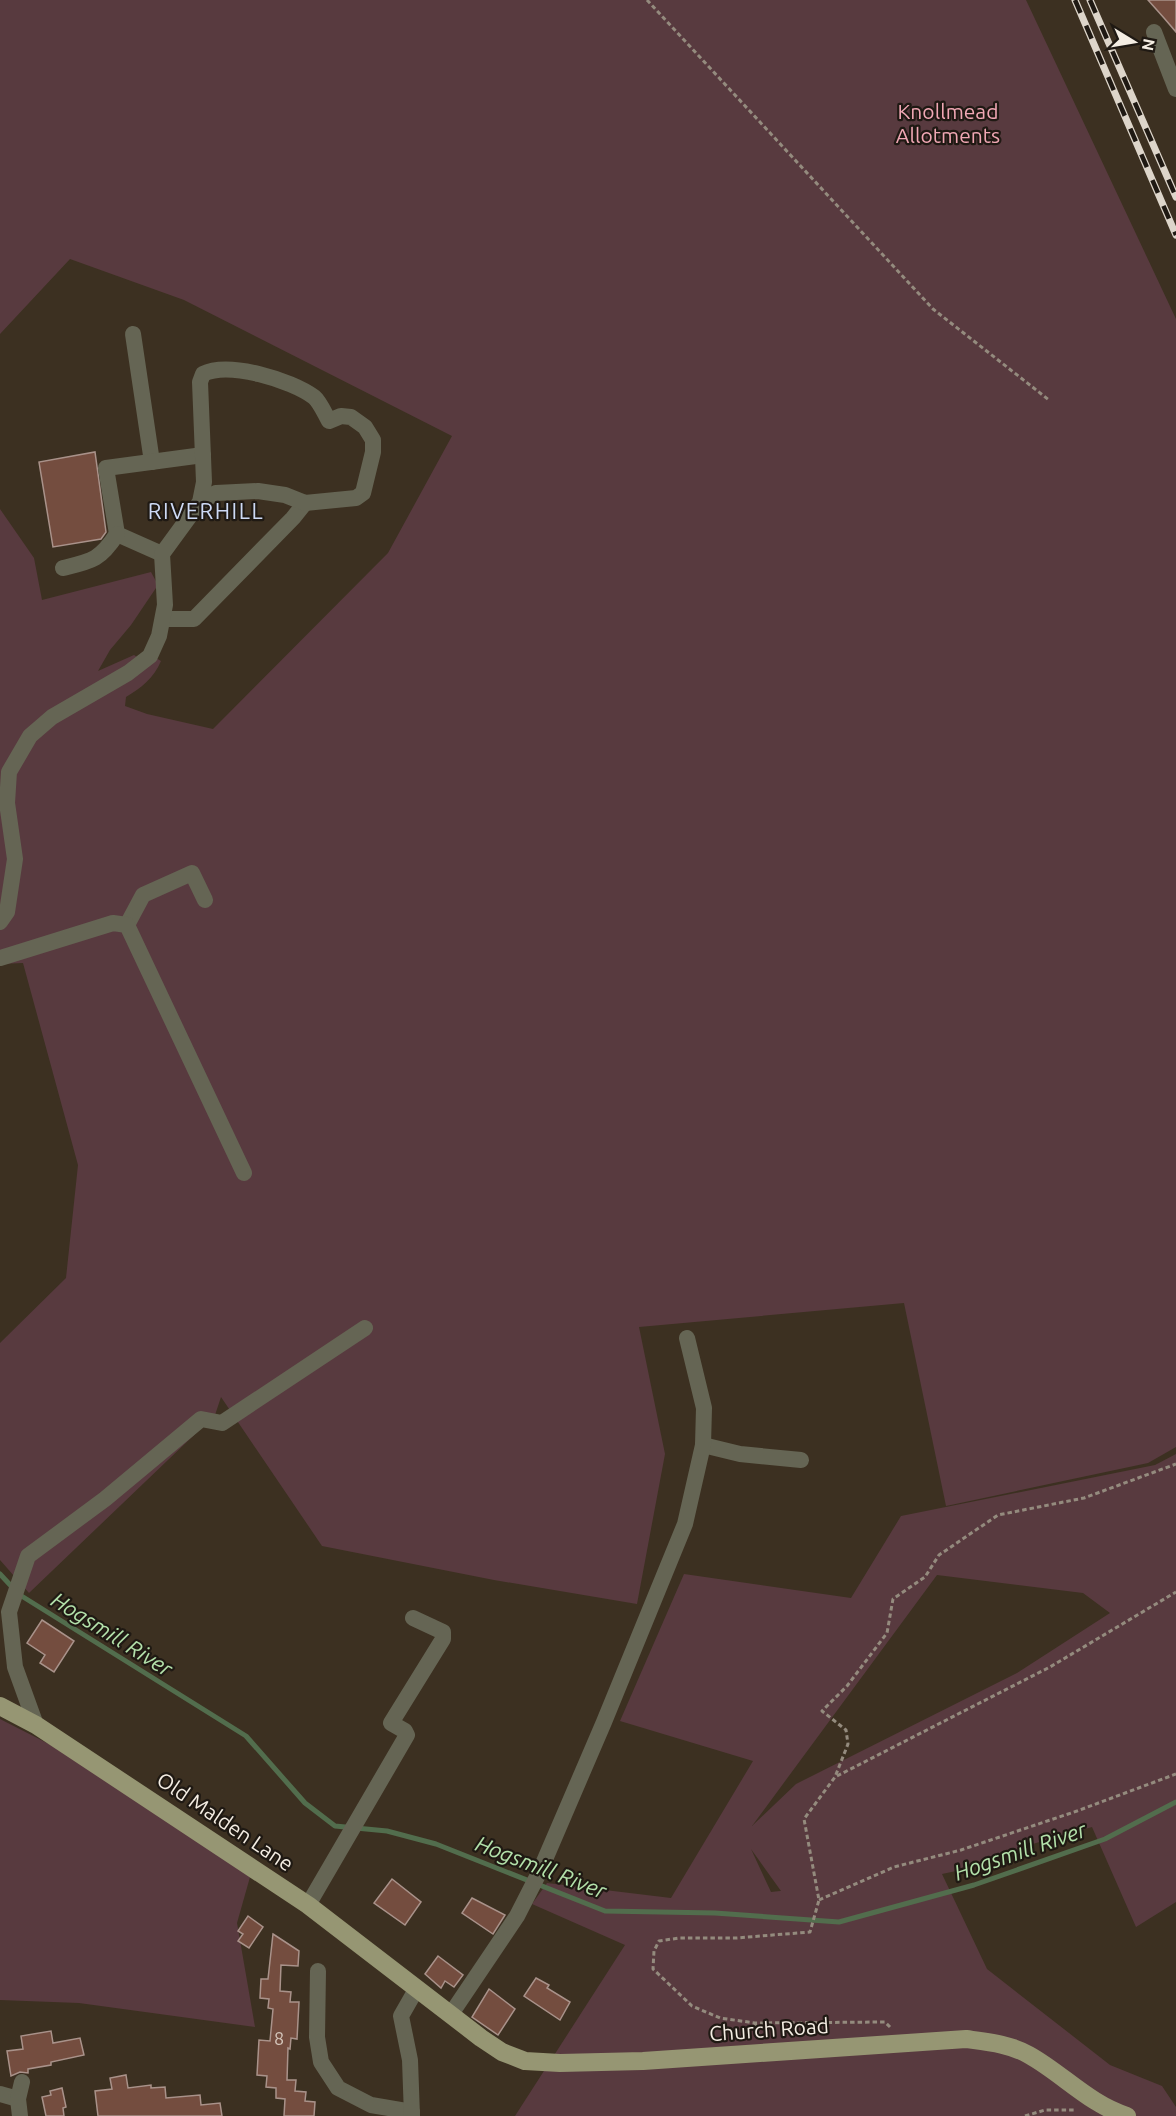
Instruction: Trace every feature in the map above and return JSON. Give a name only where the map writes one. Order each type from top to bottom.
[{"type":"main road","name":"Old Malden Lane","points":[[0,1706],[36,1725],[308,1905],[417,1988]]},
{"type":"main road","name":"Church Road","points":[[417,1988],[502,2052],[525,2061],[548,2063],[643,2061],[966,2039],[1000,2044],[1028,2054],[1108,2110],[1127,2116]]},
{"type":"street","points":[[1154,32],[1170,55],[1176,89]]},
{"type":"street","points":[[133,334],[152,462]]},
{"type":"street","points":[[0,922],[6,912],[15,859],[4,771],[30,736],[52,717],[128,673],[150,656],[159,636],[165,605],[162,554],[200,501],[204,482],[200,382],[202,374],[211,370],[225,369],[279,378],[316,398],[329,421],[341,416],[351,417],[365,427],[373,440],[363,493],[356,498],[305,502],[285,495],[258,491],[216,493],[200,501]]},
{"type":"street","points":[[63,568],[94,560],[106,550],[117,534],[106,468],[203,455]]},
{"type":"street","points":[[163,619],[194,619],[293,518],[305,502]]},
{"type":"street","points":[[117,534],[162,554]]},
{"type":"street","points":[[127,925],[143,895],[192,873],[206,900]]},
{"type":"street","points":[[0,958],[114,923],[127,925]]},
{"type":"street","points":[[127,925],[244,1173]]},
{"type":"street","points":[[36,1725],[15,1667],[9,1612],[28,1556],[105,1499],[201,1419],[222,1423],[365,1328]]},
{"type":"street","points":[[451,2014],[517,1916],[540,1871],[685,1524],[702,1444],[704,1408],[687,1338]]},
{"type":"street","points":[[702,1444],[740,1454],[801,1460]]},
{"type":"street","points":[[308,1905],[372,1799],[407,1735],[405,1731],[391,1723],[443,1639],[443,1632],[413,1618]]},
{"type":"street","points":[[318,1971],[317,2037],[321,2062],[338,2088],[371,2105],[412,2114],[410,2060],[401,2016],[417,1988]]},
{"type":"street","points":[[0,2094],[20,2091],[20,2116]]},
{"type":"path","points":[[647,0],[933,309],[1049,400]]},
{"type":"path","points":[[901,2044],[885,2022],[755,2023],[720,2018],[692,2006],[653,1969],[654,1951],[659,1941],[679,1938],[736,1938],[810,1932],[819,1900],[804,1819],[835,1777],[848,1744],[846,1730],[822,1711],[847,1686],[887,1633],[892,1599],[926,1577],[939,1555],[998,1515],[1084,1498],[1176,1464]]},
{"type":"path","points":[[835,1777],[1050,1667],[1176,1592]]},
{"type":"path","points":[[819,1900],[894,1867],[961,1850],[1077,1811],[1176,1774]]},
{"type":"path","points":[[1025,2116],[1045,2110],[1108,2110]]},
{"type":"green space","name":"Knollmead Allotments","points":[[0,0],[1026,0],[1176,319],[1176,1447],[1148,1463],[946,1506],[904,1303],[639,1327],[665,1454],[637,1604],[494,1580],[322,1546],[221,1397],[215,1415],[29,1593],[0,1560],[0,1343],[66,1278],[78,1165],[23,963],[0,964],[0,509],[34,558],[42,600],[151,572],[158,585],[131,625],[110,650],[98,671],[134,655],[147,663],[156,658],[161,661],[155,673],[126,697],[125,706],[147,714],[213,729],[388,553],[452,436],[184,300],[70,259],[0,334]]},
{"type":"green space","points":[[1176,1454],[1176,1902],[1136,1927],[1092,1827],[942,1874],[987,1969],[1110,2065],[1162,2086],[1176,2107],[1176,2116],[515,2116],[625,1945],[532,1904],[547,1883],[671,1898],[753,1761],[620,1721],[684,1574],[851,1598],[901,1516],[1155,1465]],"holes":[[[937,1575],[1083,1593],[1110,1613],[1017,1673],[796,1784],[752,1826]],[[751,1849],[781,1891],[771,1892]]]},
{"type":"green space","points":[[0,1719],[92,1766],[250,1877],[237,1923],[255,2027],[79,2003],[0,2000]]},
{"type":"building","points":[[1148,0],[1176,0],[1176,32],[1164,18]]},
{"type":"building","points":[[95,452],[106,532],[101,539],[53,547],[39,462]]},
{"type":"building","points":[[42,1620],[74,1641],[54,1672],[40,1663],[45,1655],[27,1643]]},
{"type":"building","points":[[392,1879],[421,1902],[405,1925],[374,1903]]},
{"type":"building","points":[[472,1898],[505,1915],[493,1934],[462,1913]]},
{"type":"building","points":[[248,1916],[263,1927],[249,1948],[238,1941],[243,1934],[238,1931]]},
{"type":"building","points":[[273,1934],[299,1951],[298,1966],[281,1965],[280,1991],[291,1992],[290,2002],[299,2002],[297,2039],[291,2038],[290,2049],[288,2048],[287,2080],[296,2080],[295,2091],[306,2092],[305,2101],[315,2102],[314,2116],[284,2116],[285,2099],[276,2098],[276,2088],[266,2087],[267,2076],[257,2075],[259,2040],[270,2041],[273,2009],[268,2008],[269,1999],[260,1998],[261,1979],[268,1979]]},
{"type":"building","points":[[438,1956],[463,1975],[454,1987],[445,1981],[441,1988],[425,1974]]},
{"type":"building","points":[[536,1978],[549,1985],[547,1988],[570,2002],[560,2020],[524,1996]]},
{"type":"building","points":[[489,1989],[515,2009],[498,2035],[472,2017]]},
{"type":"building","points":[[51,2031],[53,2043],[80,2038],[84,2055],[51,2062],[51,2065],[28,2069],[28,2073],[20,2072],[11,2076],[7,2051],[23,2049],[21,2036]]},
{"type":"building","points":[[126,2075],[128,2088],[151,2085],[151,2088],[165,2087],[166,2098],[200,2095],[201,2105],[220,2103],[222,2116],[98,2116],[95,2091],[112,2089],[110,2078]]},
{"type":"building","points":[[62,2088],[66,2107],[63,2108],[64,2116],[46,2116],[42,2097],[51,2095],[50,2091]]},
{"type":"waterway","name":"Hogsmill River","points":[[0,1574],[13,1588]]},
{"type":"waterway","name":"Hogsmill River","points":[[20,1595],[246,1736],[305,1803],[335,1826],[387,1831],[436,1844],[605,1911],[715,1913],[839,1922],[974,1885],[1105,1839],[1176,1802]]},
{"type":"railway","points":[[1075,0],[1176,235]]},
{"type":"railway","points":[[1090,0],[1176,197]]},
{"type":"district","name":"RIVERHILL","points":[[206,511]]}]
